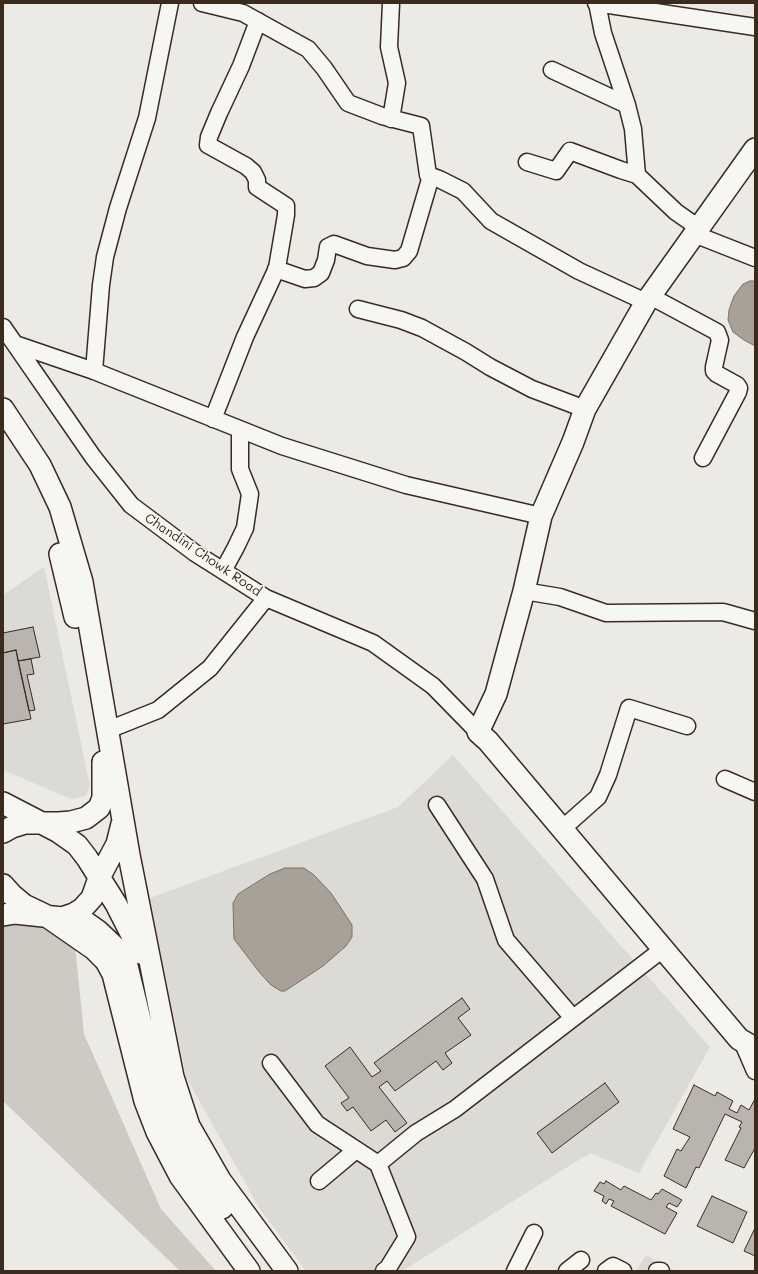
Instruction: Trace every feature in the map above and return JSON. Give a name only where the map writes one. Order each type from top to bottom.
[{"type":"main road","points":[[749,1045],[739,1039],[488,741],[478,732],[496,694],[524,590],[541,516],[573,442],[585,409],[648,299],[755,149]]},
{"type":"main road","points":[[3,409],[40,465],[62,514],[82,582],[123,820],[154,984],[173,1077],[189,1126],[220,1180],[287,1271]]},
{"type":"main road","points":[[3,431],[31,471],[48,515],[70,598],[103,759],[103,798],[99,808],[86,818],[71,822],[25,823],[12,827],[3,832]]},
{"type":"main road","points":[[3,803],[57,831],[76,845],[87,858],[116,904],[154,984]]},
{"type":"main road","points":[[3,915],[15,913],[62,918],[74,914],[82,909],[92,898],[99,878],[116,844],[123,820]]},
{"type":"main road","points":[[3,885],[24,905],[45,915],[94,949],[106,961],[113,974],[145,1101],[157,1132],[180,1176],[249,1271]]},
{"type":"main road","points":[[74,914],[98,931],[117,948],[127,966],[161,1101],[177,1137],[194,1169],[269,1271]]},
{"type":"street","points":[[94,371],[101,285],[105,257],[118,208],[147,118],[170,3]]},
{"type":"street","points":[[202,3],[243,13],[308,49],[324,68],[348,103],[382,116],[421,126],[428,175],[463,191],[491,221],[579,271],[648,299],[717,332],[720,340],[714,371],[737,385],[739,388],[703,458]]},
{"type":"street","points":[[391,3],[389,47],[397,83],[392,119]]},
{"type":"street","points":[[637,175],[633,129],[627,105],[603,33],[597,3],[755,27]]},
{"type":"street","points":[[212,419],[245,337],[276,269],[286,206],[258,187],[257,180],[253,172],[246,166],[208,145],[217,119],[241,66],[258,21]]},
{"type":"street","points":[[552,70],[627,105]]},
{"type":"street","points":[[527,162],[556,171],[570,151],[637,175],[696,231],[755,258]]},
{"type":"street","points":[[276,269],[305,279],[314,278],[321,273],[326,260],[328,247],[334,244],[367,256],[395,260],[403,258],[409,251],[431,176]]},
{"type":"street","points":[[358,309],[402,320],[422,328],[532,389],[585,409]]},
{"type":"street","name":"Chandini Chowk Road","points":[[3,328],[93,457],[131,505],[195,552],[266,598],[373,643],[433,686],[478,732]]},
{"type":"street","points":[[15,344],[94,371],[282,446],[406,485],[541,516]]},
{"type":"street","points":[[223,570],[245,528],[250,494],[240,469],[240,430]]},
{"type":"street","points":[[524,590],[560,597],[606,613],[723,612],[755,621]]},
{"type":"street","points":[[108,730],[158,710],[210,668],[266,598]]},
{"type":"street","points":[[562,829],[598,797],[608,775],[629,708],[688,726]]},
{"type":"street","points":[[725,779],[755,792]]},
{"type":"street","points":[[437,805],[485,879],[506,940],[573,1018]]},
{"type":"street","points":[[378,1164],[416,1133],[455,1108],[663,949]]},
{"type":"street","points":[[749,1045],[755,1070]]},
{"type":"street","points":[[270,1063],[317,1124],[378,1164],[407,1237],[388,1268],[384,1271]]},
{"type":"street","points":[[319,1181],[356,1150]]},
{"type":"street","points":[[515,1271],[534,1233]]},
{"type":"street","points":[[567,1271],[581,1260]]},
{"type":"street","points":[[606,1271],[613,1266],[624,1271]]},
{"type":"shaded area","points":[[750,281],[755,281],[755,346],[733,332],[728,320],[729,310],[734,296],[743,284]]},
{"type":"shaded area","points":[[44,567],[90,786],[86,796],[71,799],[3,770],[3,595]]},
{"type":"shaded area","points":[[453,755],[710,1047],[639,1173],[590,1153],[402,1271],[306,1271],[260,1209],[186,1077],[150,898],[398,807]]},
{"type":"shaded area","points":[[285,868],[304,868],[314,875],[331,893],[352,925],[352,937],[346,946],[323,966],[285,991],[281,991],[271,985],[260,973],[234,939],[233,903],[238,894],[270,874]]},
{"type":"shaded area","points":[[44,916],[74,936],[84,1034],[161,1209],[216,1271],[180,1271],[3,1101],[3,921]]},
{"type":"shaded area","points":[[646,1255],[675,1271],[636,1271]]},
{"type":"building","points":[[33,627],[40,657],[18,661],[16,650],[3,653],[3,633]]},
{"type":"building","points":[[16,650],[31,719],[3,724],[3,653]]},
{"type":"building","points":[[31,659],[34,674],[27,675],[35,710],[29,711],[18,661]]},
{"type":"building","points":[[462,998],[470,1009],[458,1018],[471,1035],[445,1053],[452,1063],[443,1070],[436,1061],[395,1091],[387,1081],[379,1087],[407,1123],[395,1132],[386,1120],[371,1131],[353,1107],[347,1111],[341,1103],[349,1098],[325,1066],[350,1047],[372,1077],[381,1071],[374,1063]]},
{"type":"building","points":[[605,1083],[619,1102],[552,1153],[537,1133]]},
{"type":"building","points":[[694,1085],[715,1096],[717,1092],[733,1101],[729,1109],[737,1113],[741,1105],[749,1110],[755,1099],[755,1148],[744,1168],[725,1160],[741,1128],[739,1127],[742,1122],[725,1114],[699,1168],[696,1167],[686,1188],[664,1176],[677,1149],[681,1151],[690,1137],[673,1129]]},
{"type":"building","points":[[606,1181],[621,1190],[624,1186],[651,1200],[656,1193],[658,1194],[662,1189],[682,1200],[677,1207],[669,1203],[666,1207],[677,1213],[665,1234],[611,1206],[614,1201],[609,1199],[606,1204],[602,1201],[604,1196],[594,1191],[600,1182],[604,1184]]},
{"type":"building","points":[[712,1196],[747,1212],[733,1243],[697,1226]]},
{"type":"building","points":[[755,1228],[755,1256],[744,1251]]}]
